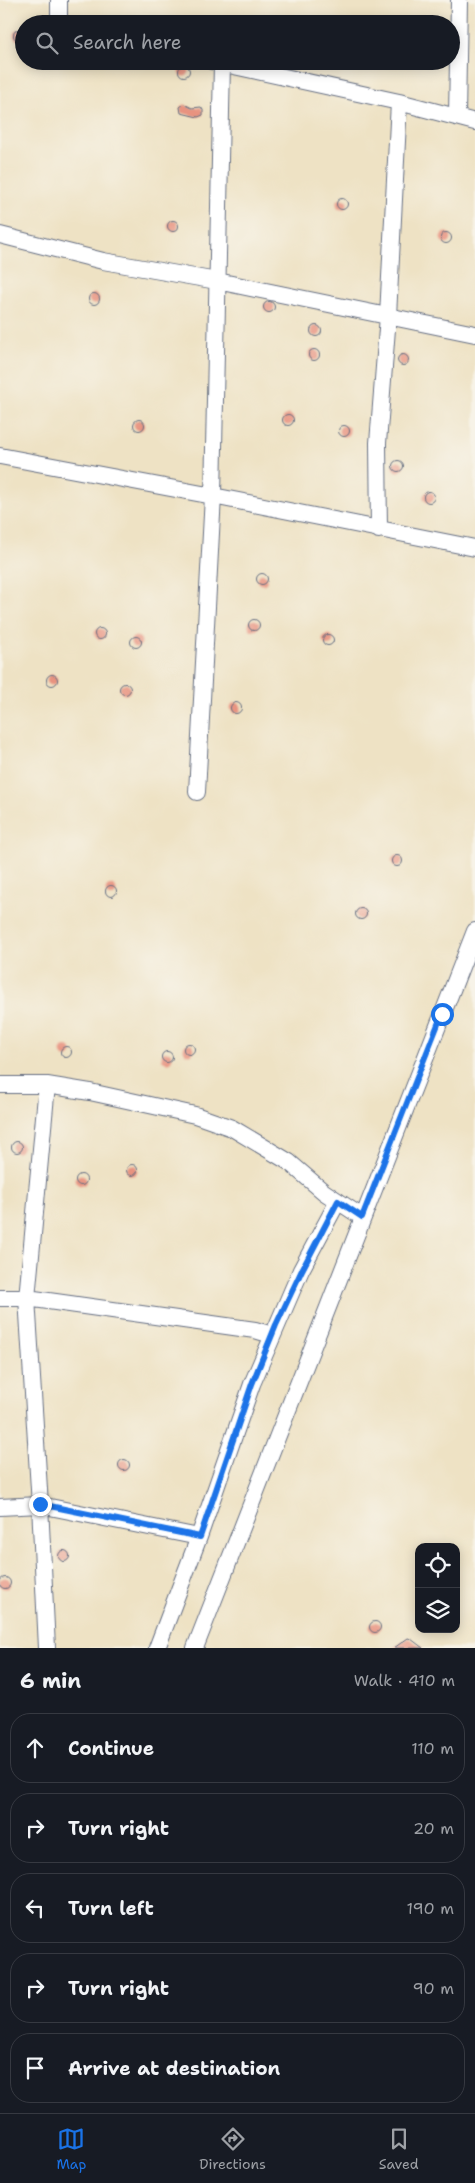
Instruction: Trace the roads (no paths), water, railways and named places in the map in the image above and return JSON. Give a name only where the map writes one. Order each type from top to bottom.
[{"type":"street","points":[[59,0],[59,15]]},
{"type":"street","points":[[459,0],[459,15]]},
{"type":"street","points":[[197,792],[213,496],[218,281],[216,70]]},
{"type":"street","points":[[253,70],[399,102],[475,122]]},
{"type":"street","points":[[457,117],[458,70]]},
{"type":"street","points":[[379,530],[378,443],[388,316],[399,102]]},
{"type":"street","points":[[0,235],[104,261],[218,281],[475,334]]},
{"type":"street","points":[[0,456],[475,548]]},
{"type":"street","points":[[195,1648],[475,931]]},
{"type":"street","points":[[0,1085],[47,1085],[90,1092],[195,1115],[232,1128],[289,1162],[324,1192],[362,1217]]},
{"type":"street","points":[[47,1085],[27,1298],[47,1648]]},
{"type":"street","points":[[157,1648],[200,1537],[252,1384],[272,1334],[302,1270],[338,1201]]},
{"type":"street","points":[[0,1298],[27,1298],[272,1334]]},
{"type":"street","points":[[0,1507],[40,1504],[200,1537]]}]
